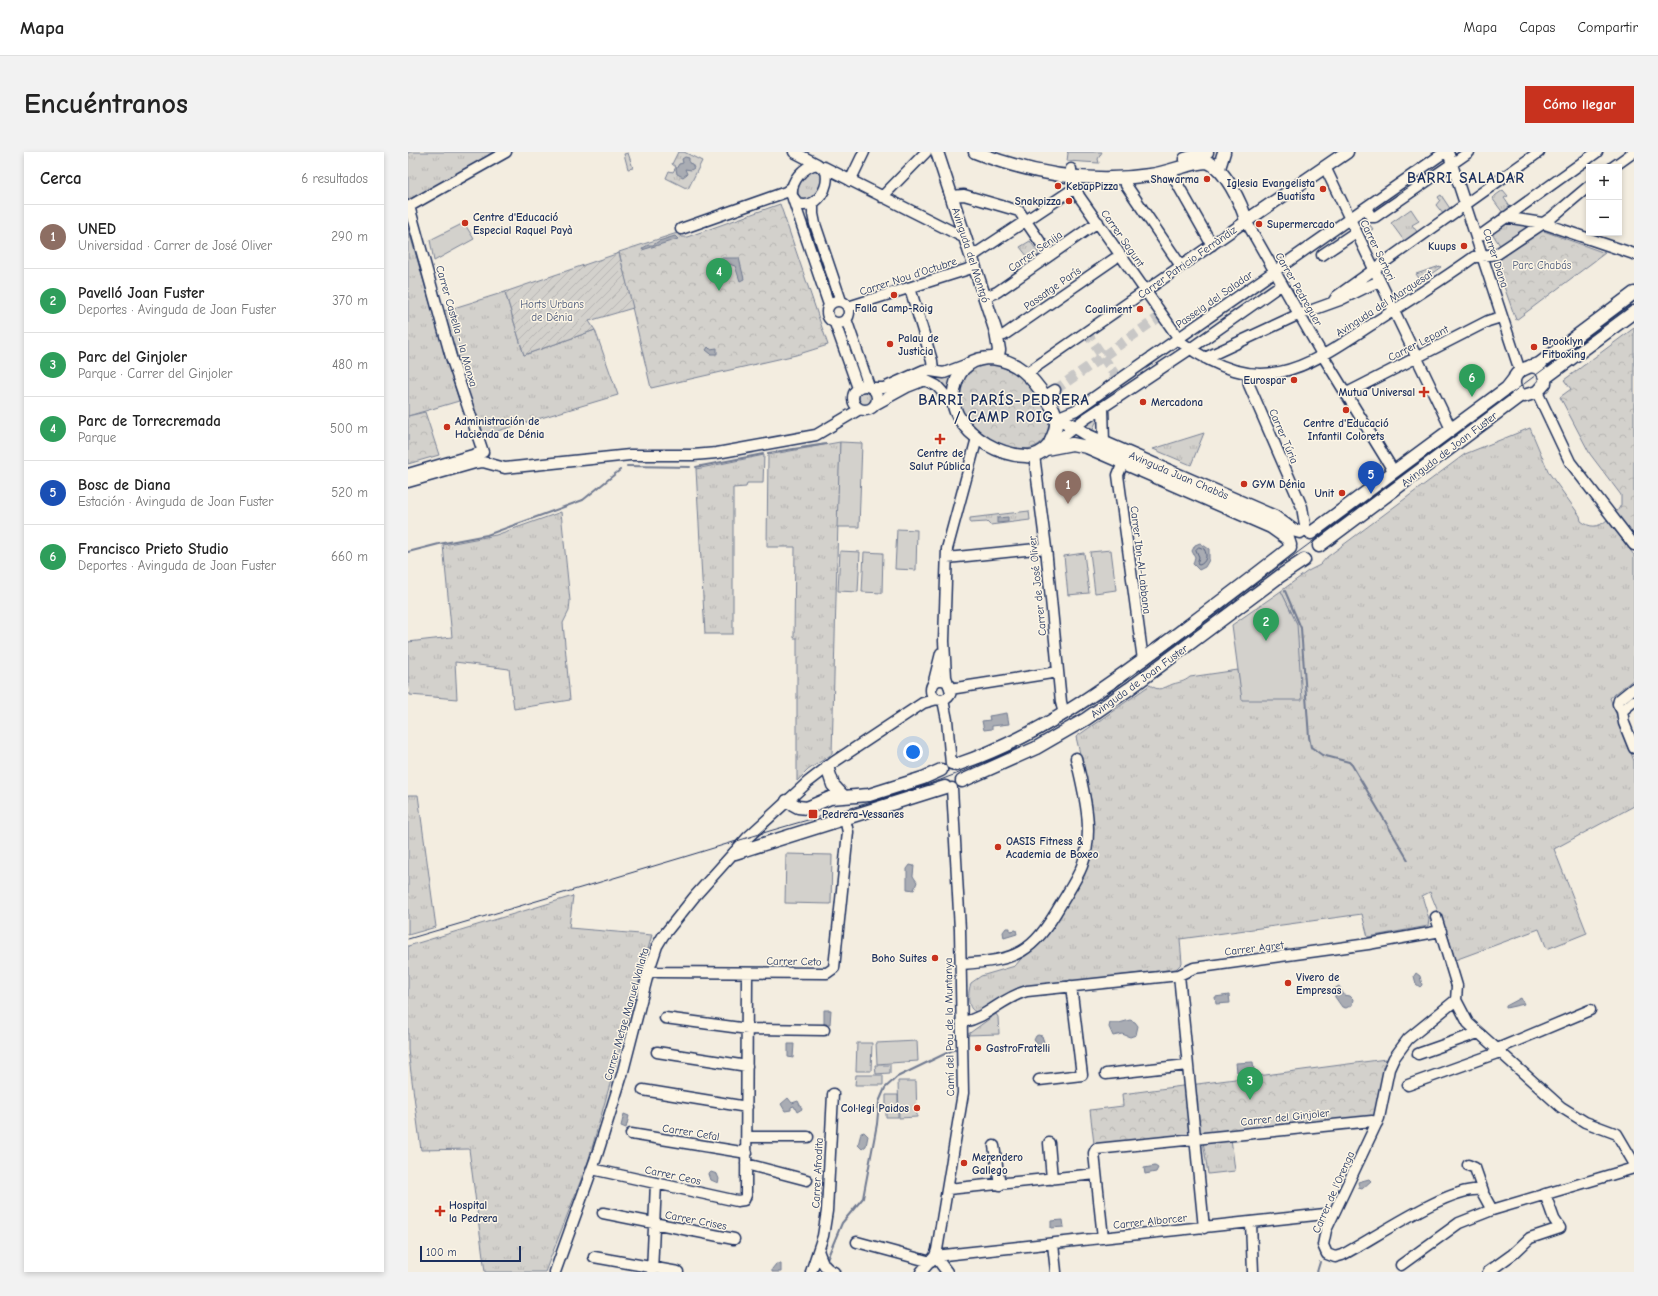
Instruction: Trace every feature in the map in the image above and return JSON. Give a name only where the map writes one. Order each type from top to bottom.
[{"type":"main road","name":"Avinguda del Montgó","points":[[937,152],[997,336],[999,350],[997,359]]},
{"type":"main road","points":[[976,152],[1025,168],[1126,178],[1170,171],[1204,162],[1213,164],[1218,168],[1244,212],[1246,221]]},
{"type":"main road","points":[[998,152],[1071,173],[1134,169],[1168,163],[1207,152]]},
{"type":"main road","points":[[1218,168],[1224,152]]},
{"type":"main road","name":"Carrer Patricio Ferràndiz","points":[[1246,221],[1347,152]]},
{"type":"main road","points":[[1531,366],[1539,368],[1545,378],[1544,385],[1537,392],[1527,396],[1521,395],[1516,390],[1517,375],[1531,366],[1539,364],[1634,293]]},
{"type":"main road","points":[[1545,378],[1634,312]]},
{"type":"main road","points":[[981,359],[997,359],[1014,364],[1027,373],[1050,393],[1056,418],[1055,432],[1046,448],[1034,455],[1019,456],[1004,452],[977,438],[961,421],[954,405],[956,383],[962,370],[968,364],[981,359]]},
{"type":"main road","name":"Avinguda de Joan Fuster","points":[[1306,532],[1394,472],[1507,388],[1517,375]]},
{"type":"main road","name":"Avinguda de Joan Fuster","points":[[1319,546],[1521,395]]},
{"type":"main road","name":"Avinguda Juan Chabàs","points":[[1056,418],[1062,419],[1073,428],[1104,443],[1125,458],[1271,527],[1288,539],[1290,546]]},
{"type":"main road","name":"Avinguda Juan Chabàs","points":[[1046,448],[1078,444],[1125,458],[1275,517],[1292,530],[1306,532]]},
{"type":"main road","points":[[1306,532],[1317,538],[1319,546],[1318,553],[1314,557],[1304,560],[1294,556],[1290,546],[1294,536],[1306,532]]},
{"type":"main road","name":"Avinguda de Joan Fuster","points":[[787,801],[802,808],[811,807],[830,798],[869,795],[923,778],[949,766],[1008,744],[1064,714],[1098,693],[1290,546]]},
{"type":"main road","name":"Avinguda de Joan Fuster","points":[[962,781],[1036,748],[1086,719],[1129,689],[1280,576],[1304,560]]},
{"type":"main road","points":[[735,853],[765,842],[949,787],[958,786],[962,781],[963,772],[949,766],[940,780],[949,787]]},
{"type":"main road","points":[[827,767],[831,781],[842,796]]},
{"type":"main road","points":[[822,803],[830,790],[831,781]]},
{"type":"street","points":[[408,207],[506,152]]},
{"type":"street","points":[[793,152],[806,155],[820,166],[827,174],[825,188]]},
{"type":"street","points":[[793,152],[800,173]]},
{"type":"street","points":[[850,181],[864,152]]},
{"type":"street","points":[[882,197],[926,152]]},
{"type":"street","name":"Passeig del Saladar","points":[[1056,418],[1076,410],[1444,152]]},
{"type":"street","name":"Carrer Diana","points":[[1448,152],[1502,317],[1517,375]]},
{"type":"street","points":[[1366,208],[1371,217],[1375,217],[1469,152]]},
{"type":"street","points":[[1334,302],[1338,296],[1374,269],[1539,152]]},
{"type":"street","points":[[1477,238],[1597,152]]},
{"type":"street","points":[[1618,164],[1632,155]]},
{"type":"street","points":[[681,229],[786,192],[792,187],[800,173],[808,167],[820,166],[965,238]]},
{"type":"street","name":"Carrer Sertori","points":[[1325,167],[1451,429]]},
{"type":"street","points":[[1170,171],[1212,245]]},
{"type":"street","name":"Carrer Sagunt","points":[[1071,173],[1075,188],[1178,338]]},
{"type":"street","points":[[1126,178],[1126,185],[1181,266]]},
{"type":"street","points":[[835,323],[842,322],[849,314],[813,217],[813,203],[825,188],[835,183],[850,181]]},
{"type":"street","points":[[792,187],[793,199],[829,305],[827,314],[835,323],[858,388],[853,397],[855,404],[860,409]]},
{"type":"street","name":"Carrer Nou d’Octubre","points":[[845,304],[910,288],[973,262],[1026,220],[1075,188]]},
{"type":"street","name":"Avinguda del Marquesat","points":[[1178,338],[1190,349],[1205,358],[1226,368],[1248,373],[1262,374],[1280,372],[1306,364],[1323,356],[1394,311],[1474,257],[1497,254],[1551,218],[1586,189]]},
{"type":"street","points":[[951,196],[964,195],[1019,211],[1050,255]]},
{"type":"street","points":[[793,199],[796,203],[801,205],[813,203]]},
{"type":"street","name":"Carrer Castella - la Manxa","points":[[408,207],[451,356],[483,452]]},
{"type":"street","points":[[1505,218],[1542,223],[1634,254]]},
{"type":"street","name":"Carrer Patricio Ferràndiz","points":[[1027,373],[1246,221]]},
{"type":"street","name":"Carrer Pedreguer","points":[[1246,221],[1323,356],[1394,472]]},
{"type":"street","name":"Carrer Senija","points":[[985,297],[996,292],[1098,222]]},
{"type":"street","points":[[1322,255],[1356,232]]},
{"type":"street","name":"Passatge París","points":[[1004,335],[1114,259]]},
{"type":"street","points":[[1205,358],[1209,354],[1300,314],[1334,302],[1379,281]]},
{"type":"street","points":[[1046,448],[1282,284]]},
{"type":"street","points":[[910,288],[932,360],[933,370]]},
{"type":"street","points":[[829,305],[833,301],[845,304]]},
{"type":"street","name":"Carrer Lepant","points":[[1347,393],[1488,321],[1502,317]]},
{"type":"street","points":[[846,319],[871,387],[877,396],[876,404]]},
{"type":"street","points":[[858,388],[884,388],[918,372],[933,370],[950,372],[968,364]]},
{"type":"street","name":"Carrer Túria","points":[[1248,373],[1249,385],[1302,507],[1306,532]]},
{"type":"street","points":[[408,482],[475,462],[483,462],[505,468],[630,455],[693,455],[717,453],[811,436],[833,426],[860,409],[869,409],[907,387],[925,380],[937,386],[954,405]]},
{"type":"street","points":[[1537,392],[1570,462],[1634,545]]},
{"type":"street","points":[[1103,407],[1104,443]]},
{"type":"street","points":[[1076,410],[1076,415],[1079,419],[1086,419]]},
{"type":"street","points":[[940,700],[948,697],[950,688],[946,677],[944,641],[946,558],[977,438]]},
{"type":"street","points":[[408,474],[483,452],[506,464],[522,466]]},
{"type":"street","name":"Carrer de José Oliver","points":[[1034,455],[1046,548],[1058,672],[1064,714]]},
{"type":"street","name":"Carrer Ibn-Al-Labbana","points":[[1125,458],[1118,475],[1142,660]]},
{"type":"street","points":[[946,558],[1046,548]]},
{"type":"street","points":[[944,641],[932,687],[933,696],[940,700],[947,720],[949,766]]},
{"type":"street","points":[[950,688],[1058,672]]},
{"type":"street","points":[[932,687],[937,681],[943,681],[950,688]]},
{"type":"street","name":"Carrer Metge Manuel Vallalta","points":[[923,703],[932,687]]},
{"type":"street","points":[[1634,688],[1619,700],[1618,704],[1622,710],[1624,723],[1634,748]]},
{"type":"street","name":"Carrer Metge Manuel Vallalta","points":[[555,1272],[592,1169],[622,1075],[657,946],[668,929],[695,896],[735,853],[787,801],[827,767],[923,703],[940,700]]},
{"type":"street","points":[[1622,710],[1634,700]]},
{"type":"street","points":[[961,964],[1001,959],[1014,955],[1030,947],[1051,922],[1081,868],[1086,854],[1086,801],[1076,758]]},
{"type":"street","name":"Camí del Pou de la Muntanya","points":[[933,1259],[948,1189],[963,1093],[961,964],[949,787]]},
{"type":"street","name":"Carrer Ceto","points":[[650,970],[827,973],[833,970],[848,832],[845,819]]},
{"type":"street","points":[[1436,918],[1457,988],[1456,1000],[1465,1020],[1570,1114],[1590,1125],[1618,1134],[1634,1162]]},
{"type":"street","name":"Carrer Agret","points":[[963,1022],[977,1019],[1005,1000],[1021,992],[1179,975],[1194,968],[1368,944],[1441,931]]},
{"type":"street","points":[[747,972],[748,1029],[746,1164],[807,1180]]},
{"type":"street","points":[[1179,975],[1204,1228]]},
{"type":"street","points":[[1039,1080],[1082,1074],[1071,986]]},
{"type":"street","name":"Carrer de l'Orenga","points":[[1456,1000],[1408,1039],[1399,1049],[1391,1063],[1383,1106],[1326,1230],[1323,1245],[1327,1254],[1335,1257],[1346,1254],[1402,1221],[1455,1194],[1472,1190],[1483,1191]]},
{"type":"street","points":[[1408,1085],[1499,1051],[1590,1010]]},
{"type":"street","points":[[665,1018],[748,1029],[824,1030]]},
{"type":"street","points":[[1418,1054],[1478,1033]]},
{"type":"street","points":[[657,1052],[747,1066]]},
{"type":"street","points":[[1106,1074],[1187,1065]]},
{"type":"street","points":[[643,1090],[747,1106]]},
{"type":"street","name":"Carrer Afrodita","points":[[811,1272],[819,1253],[828,1211],[833,1094]]},
{"type":"street","name":"Carrer del Ginjoler","points":[[1103,1238],[1094,1153],[1098,1148],[1365,1121],[1372,1121],[1376,1123]]},
{"type":"street","name":"Carrer Cefal","points":[[631,1134],[747,1153]]},
{"type":"street","points":[[747,1137],[808,1137]]},
{"type":"street","points":[[1049,1143],[1052,1179]]},
{"type":"street","points":[[994,1146],[1000,1185]]},
{"type":"street","name":"Carrer Ceos","points":[[592,1169],[738,1201],[744,1200],[746,1195],[746,1164]]},
{"type":"street","points":[[1468,1165],[1475,1168],[1483,1191],[1492,1210]]},
{"type":"street","points":[[1401,1265],[1459,1223],[1492,1210],[1634,1168]]},
{"type":"street","points":[[948,1189],[1000,1185],[1096,1174]]},
{"type":"street","name":"Carrer Crises","points":[[652,1270],[656,1183]]},
{"type":"street","points":[[1488,1272],[1513,1254],[1530,1238],[1560,1228],[1554,1219],[1545,1194]]},
{"type":"street","name":"Carrer Crises","points":[[603,1213],[734,1240]]},
{"type":"street","name":"Carrer Alborcer","points":[[933,1259],[1103,1238],[1334,1213]]},
{"type":"street","points":[[1251,1223],[1252,1272]]},
{"type":"street","points":[[857,1242],[933,1259],[947,1272]]},
{"type":"street","points":[[1053,1244],[1056,1272]]},
{"type":"street","points":[[819,1253],[824,1266],[828,1270],[834,1272]]},
{"type":"street","points":[[594,1257],[652,1270],[657,1268],[678,1272]]},
{"type":"street","points":[[921,1272],[933,1259]]},
{"type":"green space","points":[[408,152],[493,152],[488,155],[487,159],[408,201]]},
{"type":"green space","points":[[678,152],[684,152],[702,161],[688,189],[666,178],[669,171],[673,172],[676,167],[672,164]]},
{"type":"green space","points":[[1067,152],[1102,152],[1098,159],[1099,163],[1067,161]]},
{"type":"green space","points":[[628,153],[633,168],[628,169],[624,154]]},
{"type":"green space","points":[[813,170],[821,172],[822,181],[820,189],[811,199],[807,201],[801,200],[798,191],[800,182],[805,175]]},
{"type":"green space","points":[[1503,190],[1508,196],[1504,198],[1511,208],[1503,213],[1492,198]]},
{"type":"green space","points":[[1441,195],[1451,210],[1444,215],[1436,205],[1440,200],[1438,197]]},
{"type":"green space","points":[[780,204],[828,345],[796,355],[651,388],[619,252],[674,234],[680,233],[682,237],[687,237]]},
{"type":"green space","points":[[1411,209],[1419,221],[1412,225],[1418,233],[1405,242],[1391,223]]},
{"type":"green space","points":[[807,220],[831,289],[829,290],[805,221]]},
{"type":"green space","points":[[464,223],[474,239],[434,261],[430,240]]},
{"type":"green space","points":[[1507,223],[1516,223],[1530,228],[1501,247],[1492,233]]},
{"type":"green space","points":[[1370,225],[1373,229],[1365,236],[1361,229]]},
{"type":"green space","points":[[408,228],[459,401],[408,416]]},
{"type":"green space","name":"Parc Chabás","points":[[1541,230],[1605,253],[1516,320],[1497,267],[1498,261]]},
{"type":"green space","points":[[1030,241],[1040,255],[1031,261],[1020,247]]},
{"type":"green space","name":"Horts Urbans de Dénia","points":[[619,253],[633,308],[589,321],[595,330],[524,355],[505,292]]},
{"type":"green space","points":[[1440,266],[1441,267],[1421,281],[1416,274]]},
{"type":"green space","points":[[505,292],[524,355],[595,330],[618,395],[484,435],[463,377],[444,311]]},
{"type":"green space","points":[[1634,328],[1634,535],[1616,513],[1621,505],[1621,495],[1590,454],[1560,397],[1571,389],[1564,380]]},
{"type":"green space","points":[[846,333],[861,375],[858,376],[844,334]]},
{"type":"green space","points":[[992,363],[1006,366],[1018,372],[1033,387],[1040,397],[1045,408],[1049,429],[1045,439],[1036,446],[1027,449],[1016,449],[1004,446],[982,435],[965,419],[961,410],[959,399],[964,378],[968,371],[974,366]]},
{"type":"green space","points":[[954,375],[949,391],[934,377],[944,377]]},
{"type":"green space","points":[[866,391],[871,393],[873,398],[871,403],[866,405],[861,403],[859,398],[861,393]]},
{"type":"green space","points":[[425,412],[439,455],[408,464],[408,416]]},
{"type":"green space","points":[[1098,414],[1100,421],[1096,422],[1091,435],[1080,426]]},
{"type":"green space","points":[[1530,428],[1549,473],[1580,516],[1581,521],[1591,526],[1597,526],[1607,520],[1634,555],[1634,679],[1610,698],[1634,761],[1634,806],[1554,849],[1587,933],[1547,949],[1539,929],[1455,960],[1449,939],[1430,892],[1422,896],[1429,919],[1428,926],[1368,937],[1362,914],[1180,939],[1182,963],[1176,969],[1021,987],[977,1012],[973,1011],[969,1004],[969,991],[971,983],[981,976],[1015,966],[1056,917],[1084,873],[1091,853],[1092,804],[1076,737],[1150,685],[1161,689],[1184,681],[1190,677],[1238,670],[1243,700],[1297,624],[1281,591],[1308,571],[1320,565],[1327,557],[1465,454]]},
{"type":"green space","points":[[1204,433],[1191,465],[1153,449]]},
{"type":"green space","points":[[840,442],[832,754],[808,770],[797,781],[797,638],[794,638],[795,547],[767,547],[768,455]]},
{"type":"green space","points":[[840,442],[862,443],[859,527],[837,527]]},
{"type":"green space","points":[[764,455],[763,483],[747,483],[746,487],[733,488],[733,634],[705,634],[696,469]]},
{"type":"green space","points":[[1029,511],[1030,520],[990,525],[987,522],[970,523],[970,518]]},
{"type":"green space","points":[[561,512],[570,601],[569,611],[563,623],[570,700],[514,709],[509,669],[455,662],[457,699],[410,695],[408,678],[408,642],[452,637],[443,545],[496,535]]},
{"type":"green space","points":[[897,529],[917,530],[916,570],[895,569]]},
{"type":"green space","points":[[1111,550],[1116,590],[1095,593],[1090,552]]},
{"type":"green space","points":[[840,551],[860,552],[858,592],[838,591]]},
{"type":"green space","points":[[864,552],[883,553],[882,593],[862,592]]},
{"type":"green space","points":[[1084,553],[1089,593],[1068,595],[1064,556]]},
{"type":"green space","points":[[1281,591],[1297,624],[1302,700],[1242,700],[1232,625]]},
{"type":"green space","points":[[408,795],[418,795],[436,927],[408,935]]},
{"type":"green space","points":[[786,854],[832,855],[831,904],[785,903]]},
{"type":"green space","points":[[573,896],[569,928],[652,935],[588,1162],[545,1272],[485,1272],[469,1149],[421,1150],[408,1050],[408,946]]},
{"type":"green space","points":[[996,1014],[998,1017],[999,1034],[967,1035]]},
{"type":"green space","points":[[917,1041],[918,1061],[877,1064],[876,1043]]},
{"type":"green space","points":[[857,1043],[872,1043],[871,1071],[856,1071]]},
{"type":"green space","points":[[1386,1059],[1375,1118],[1094,1144],[1090,1110],[1123,1106],[1122,1094]]},
{"type":"green space","points":[[875,1065],[890,1065],[890,1073],[876,1074]]},
{"type":"green space","points":[[856,1075],[883,1075],[883,1085],[855,1085]]},
{"type":"green space","points":[[898,1081],[916,1081],[917,1117],[899,1118]]},
{"type":"green space","points":[[886,1095],[898,1095],[898,1117],[886,1117]]},
{"type":"green space","points":[[1231,1138],[1235,1171],[1208,1174],[1203,1141]]},
{"type":"water","points":[[685,157],[689,158],[689,163],[692,164],[694,168],[691,170],[685,169],[687,174],[683,177],[677,174],[676,169],[679,164],[683,163],[682,159]]},
{"type":"water","points":[[675,236],[678,239],[642,250],[648,245],[653,245],[659,241]]},
{"type":"water","points":[[721,258],[739,258],[744,279],[740,281],[735,266],[720,261]]},
{"type":"water","points":[[708,347],[710,349],[717,348],[717,354],[711,354],[706,350]]},
{"type":"water","points":[[1008,517],[1008,522],[997,523],[997,518]]},
{"type":"water","points":[[1200,543],[1209,549],[1209,560],[1205,567],[1199,570],[1193,564],[1195,557],[1192,551],[1195,545]]},
{"type":"water","points":[[1007,713],[1009,724],[992,726],[992,729],[984,730],[982,721],[990,720],[989,716]]},
{"type":"water","points":[[910,865],[914,866],[913,876],[917,882],[914,890],[907,889],[907,869]]},
{"type":"water","points":[[1006,928],[1010,928],[1010,931],[1016,930],[1017,934],[1004,938],[1003,932]]},
{"type":"water","points":[[1416,973],[1420,976],[1422,985],[1420,987],[1416,984],[1414,976]]},
{"type":"water","points":[[1339,986],[1344,995],[1350,996],[1353,999],[1352,1005],[1346,1008],[1342,1007],[1335,997],[1334,989]]},
{"type":"water","points":[[1229,995],[1230,1003],[1216,1004],[1215,997]]},
{"type":"water","points":[[1521,998],[1524,1004],[1506,1008],[1506,1006]]},
{"type":"water","points":[[824,1010],[831,1010],[830,1024],[824,1024]]},
{"type":"water","points":[[1130,1020],[1135,1022],[1138,1026],[1136,1035],[1130,1037],[1122,1034],[1113,1036],[1109,1027],[1110,1023],[1119,1023]]},
{"type":"water","points":[[1038,1035],[1042,1036],[1045,1045],[1040,1053],[1035,1051],[1036,1047],[1039,1046],[1034,1040]]},
{"type":"water","points":[[788,1044],[794,1044],[793,1058],[788,1057]]},
{"type":"water","points":[[1253,1062],[1254,1070],[1237,1072],[1236,1063]]},
{"type":"water","points":[[788,1098],[792,1103],[798,1101],[802,1109],[797,1112],[794,1106],[791,1107],[791,1110],[785,1111],[781,1104]]},
{"type":"water","points":[[624,1114],[629,1116],[626,1128],[621,1126]]},
{"type":"water","points":[[864,1132],[868,1136],[866,1146],[862,1149],[858,1145],[861,1133]]},
{"type":"water","points":[[1155,1166],[1158,1168],[1156,1172],[1145,1174],[1144,1168]]},
{"type":"water","points":[[711,1172],[717,1174],[719,1179],[718,1183],[711,1180],[709,1174]]},
{"type":"water","points":[[1369,1179],[1371,1181],[1362,1189],[1359,1188],[1358,1182]]},
{"type":"water","points":[[1063,1220],[1064,1227],[1051,1228],[1051,1221]]},
{"type":"water","points":[[776,1264],[781,1264],[781,1272],[772,1272],[772,1269]]},
{"type":"waterway","points":[[768,453],[826,444]]},
{"type":"waterway","points":[[696,467],[763,454]]},
{"type":"waterway","points":[[627,466],[690,467]]},
{"type":"waterway","points":[[408,552],[439,544],[487,535],[583,500],[620,470]]},
{"type":"waterway","points":[[1285,591],[1301,628],[1311,747],[1322,755],[1349,762],[1352,765],[1408,860]]},
{"type":"waterway","points":[[826,1261],[842,1223],[863,1198],[877,1124],[879,1102],[885,1088],[897,1077],[955,1049]]},
{"type":"waterway","points":[[1317,1272],[1320,1262]]},
{"type":"tunnel","points":[[1055,390],[1162,315]]},
{"type":"tunnel","points":[[1086,332],[1118,379]]},
{"type":"tram line","points":[[408,939],[773,830],[893,796],[964,771],[1022,745],[1113,690],[1634,302]]},
{"type":"place","name":"Shawarma","points":[[1207,179]]},
{"type":"place","name":"KebapPizza","points":[[1058,186]]},
{"type":"place","name":"Iglesia Evangelista Buatista","points":[[1323,189]]},
{"type":"place","name":"Snakpizza","points":[[1069,201]]},
{"type":"place","name":"Centre d'Educació Especial Raquel Payà","points":[[465,223]]},
{"type":"place","name":"Supermercado","points":[[1259,224]]},
{"type":"place","name":"Kuups","points":[[1464,246]]},
{"type":"place","name":"Parc de Torrecremada","points":[[719,291]]},
{"type":"place","name":"Falla Camp-Roig","points":[[894,295]]},
{"type":"place","name":"Coaliment","points":[[1140,309]]},
{"type":"place","name":"Palau de Justicia","points":[[890,344]]},
{"type":"place","name":"Brooklyn Fitboxing","points":[[1534,347]]},
{"type":"place","name":"Eurospar","points":[[1294,380]]},
{"type":"place","name":"Mutua Universal","points":[[1424,392]]},
{"type":"place","name":"Francisco Prieto Studio","points":[[1472,397]]},
{"type":"place","name":"Mercadona","points":[[1143,402]]},
{"type":"place","name":"Centre d'Educació Infantil Colorets","points":[[1346,410]]},
{"type":"place","name":"Administración de Hacienda de Dénia","points":[[447,427]]},
{"type":"place","name":"Centre de Salut Pública","points":[[940,439]]},
{"type":"place","name":"GYM Dénia","points":[[1244,484]]},
{"type":"place","name":"Unit","points":[[1342,493]]},
{"type":"place","name":"Bosc de Diana","points":[[1371,494]]},
{"type":"place","name":"UNED","points":[[1068,504]]},
{"type":"place","name":"Pavelló Joan Fuster","points":[[1266,641]]},
{"type":"place","name":"Pedrera-Vessanes","points":[[813,814]]},
{"type":"place","name":"OASIS Fitness & Academia de Boxeo","points":[[998,847]]},
{"type":"place","name":"Boho Suites","points":[[935,958]]},
{"type":"place","name":"Vivero de Empresas","points":[[1288,983]]},
{"type":"place","name":"GastroFratelli","points":[[978,1048]]},
{"type":"place","name":"Parc del Ginjoler","points":[[1250,1100]]},
{"type":"place","name":"Col·legi Paidos","points":[[917,1108]]},
{"type":"place","name":"Merendero Gallego","points":[[964,1163]]},
{"type":"place","name":"Hospital la Pedrera","points":[[440,1211]]},
{"type":"district","name":"BARRI SALADAR","points":[[1466,178]]},
{"type":"district","name":"BARRI PARÍS-PEDRERA / CAMP ROIG","points":[[1004,408]]}]
